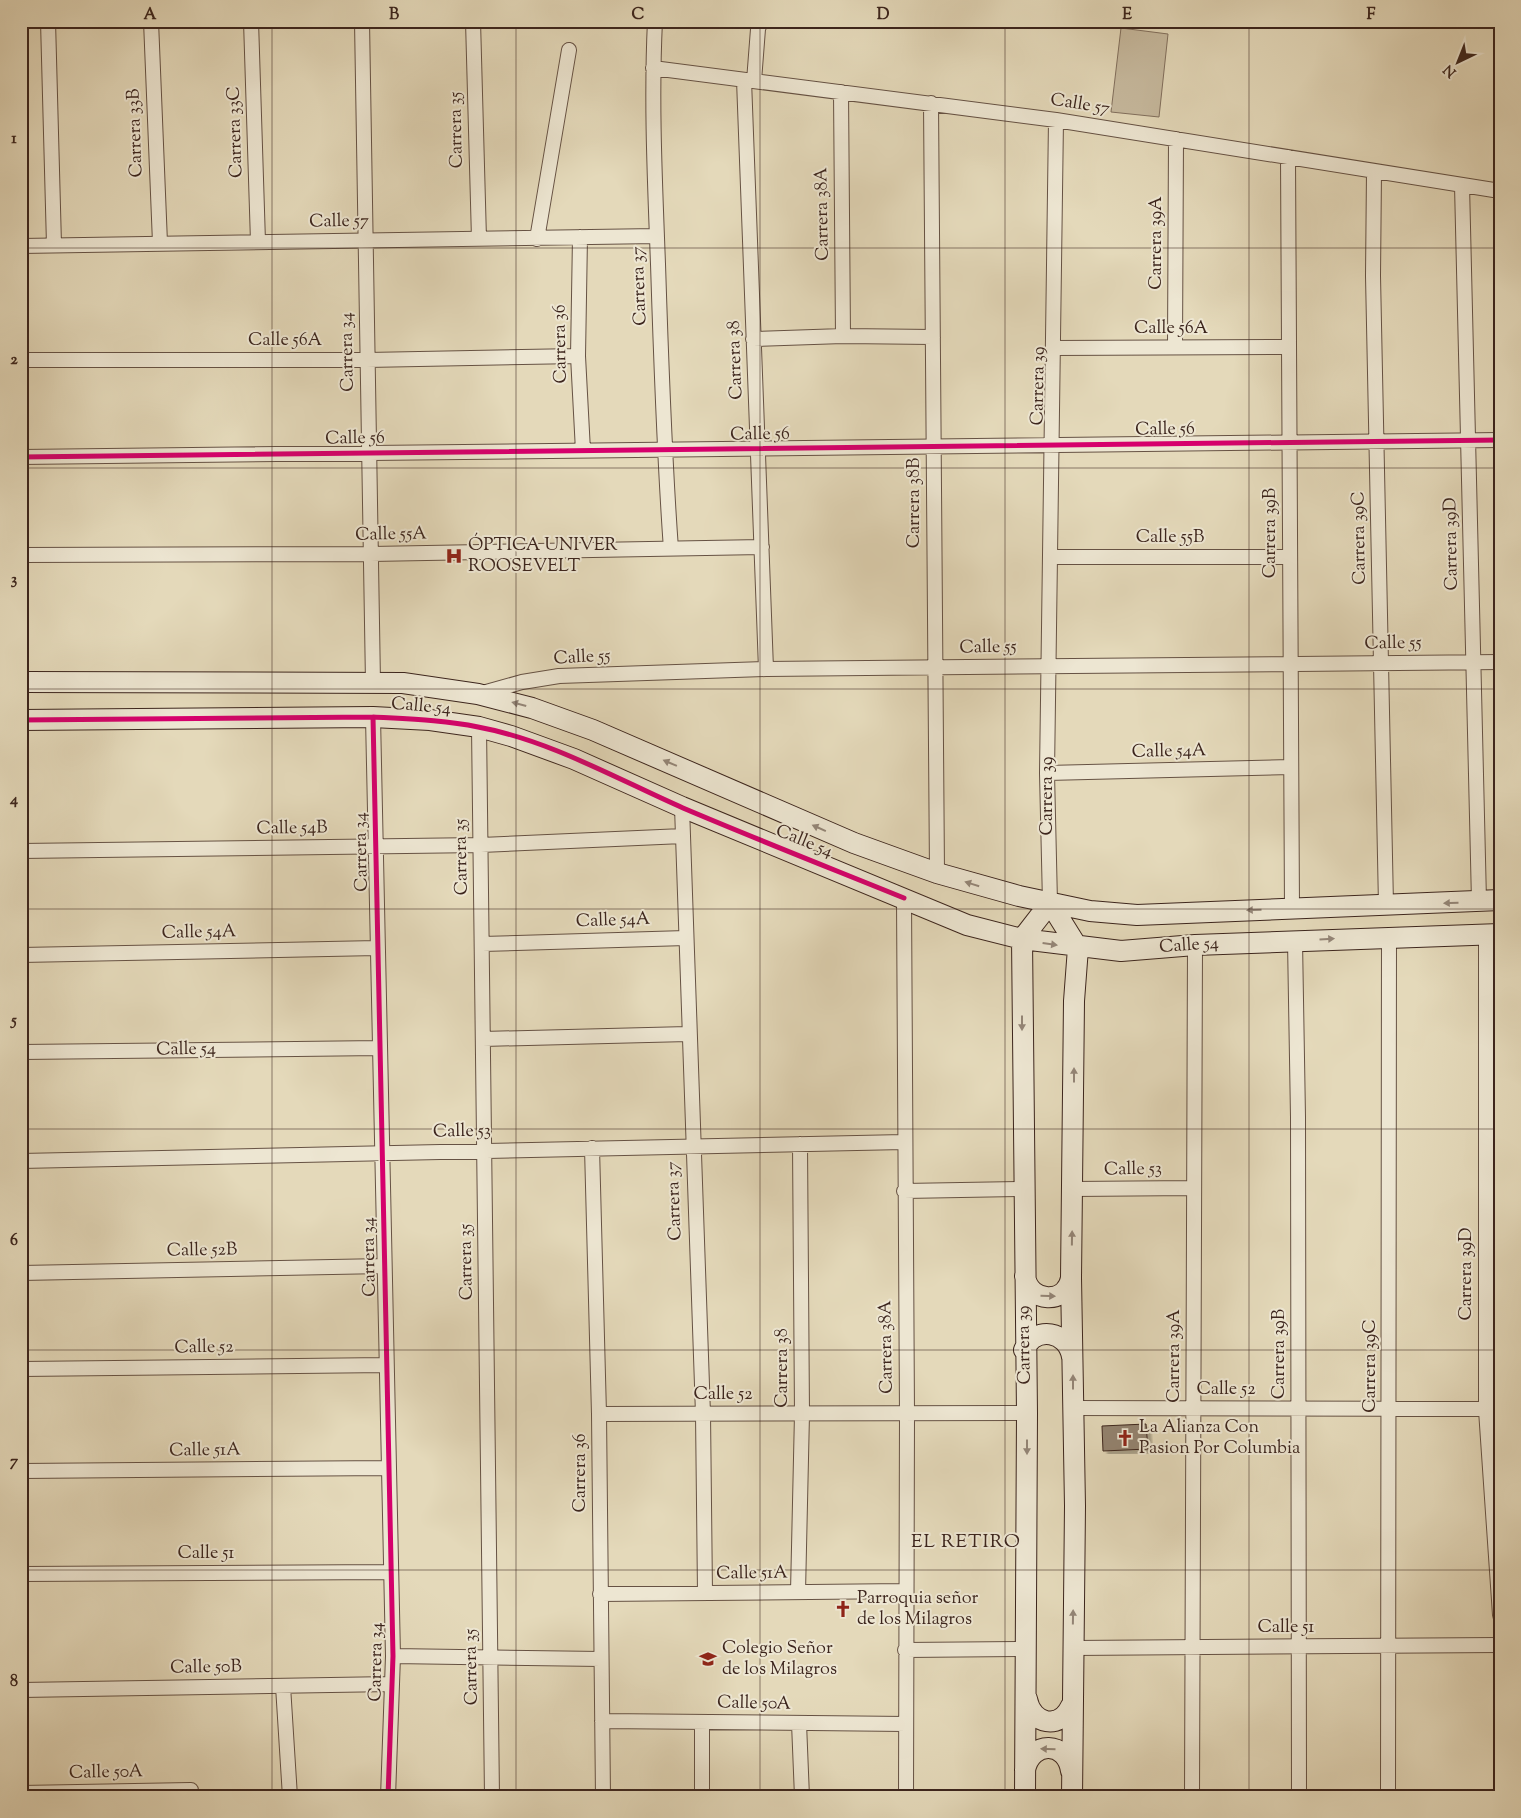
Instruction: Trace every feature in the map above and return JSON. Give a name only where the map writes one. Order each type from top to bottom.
[{"type":"main road","name":"Calle 54","points":[[21,682],[403,683],[478,694],[532,708],[593,730],[854,843],[937,873],[994,891],[1090,910],[1137,915],[1500,900]]},
{"type":"main road","name":"Calle 54","points":[[21,720],[373,717],[430,720],[479,727],[511,736],[574,759],[682,807],[967,925],[1022,940],[1078,948],[1121,951],[1195,945],[1389,936],[1493,934]]},
{"type":"main road","points":[[1022,940],[1050,903],[1078,948],[1074,1001],[1071,1278],[1074,1506],[1071,1706],[1072,1797]]},
{"type":"main road","points":[[967,925],[984,931],[998,940],[1010,954],[1018,968],[1022,988]]},
{"type":"main road","name":"Carrera 39","points":[[1022,940],[1024,1350],[1027,1413],[1025,1797]]},
{"type":"main road","points":[[1074,1001],[1079,981],[1090,966],[1103,958],[1121,951]]},
{"type":"main road","points":[[1025,1276],[1030,1289],[1038,1296],[1048,1298],[1057,1296],[1065,1291],[1071,1278]]},
{"type":"main road","points":[[1024,1350],[1034,1338],[1048,1333],[1058,1336],[1067,1342],[1072,1357]]},
{"type":"main road","points":[[1027,1700],[1029,1709],[1034,1717],[1042,1722],[1051,1723],[1060,1720],[1067,1715],[1071,1706]]},
{"type":"main road","points":[[1025,1770],[1030,1755],[1044,1748],[1060,1751],[1070,1763],[1071,1771]]},
{"type":"street","points":[[48,21],[54,245]]},
{"type":"street","name":"Carrera 33B","points":[[151,21],[160,244]]},
{"type":"street","name":"Carrera 33C","points":[[251,21],[258,242]]},
{"type":"street","name":"Carrera 34","points":[[362,21],[373,683]]},
{"type":"street","name":"Carrera 35","points":[[473,21],[478,239]]},
{"type":"street","name":"Carrera 37","points":[[655,21],[653,68],[657,236],[664,450],[671,549]]},
{"type":"street","name":"Carrera 38","points":[[762,21],[758,29],[749,80],[753,339],[766,669]]},
{"type":"street","points":[[537,239],[569,50]]},
{"type":"street","name":"Calle 57","points":[[653,68],[1056,120],[1500,191]]},
{"type":"street","name":"Carrera 38A","points":[[841,92],[843,336]]},
{"type":"street","name":"Carrera 38B","points":[[931,103],[937,873]]},
{"type":"street","name":"Carrera 39","points":[[1050,903],[1047,773],[1056,120]]},
{"type":"street","name":"Carrera 39A","points":[[1175,348],[1176,139]]},
{"type":"street","name":"Carrera 39B","points":[[1288,157],[1292,909]]},
{"type":"street","name":"Carrera 39C","points":[[1374,171],[1373,276],[1386,905]]},
{"type":"street","name":"Carrera 39D","points":[[1462,185],[1479,901]]},
{"type":"street","name":"Calle 57","points":[[21,246],[657,236]]},
{"type":"street","name":"Carrera 36","points":[[580,237],[578,356],[583,451]]},
{"type":"street","points":[[753,339],[843,336],[933,337]]},
{"type":"street","name":"Calle 56A","points":[[1053,348],[1289,347]]},
{"type":"street","name":"Calle 56A","points":[[21,360],[367,360],[578,356]]},
{"type":"street","name":"Calle 56","points":[[21,457],[1500,440]]},
{"type":"street","name":"Calle 55A","points":[[21,556],[371,554],[762,547]]},
{"type":"street","name":"Calle 55B","points":[[1050,557],[1290,557]]},
{"type":"street","name":"Calle 55","points":[[478,694],[522,682],[559,676],[766,669],[1500,662]]},
{"type":"street","name":"Carrera 34","points":[[373,717],[391,1572],[392,1684],[388,1797]]},
{"type":"street","name":"Carrera 35","points":[[479,727],[492,1797]]},
{"type":"street","name":"Calle 54A","points":[[1047,773],[1291,768]]},
{"type":"street","name":"Carrera 37","points":[[682,807],[688,1034],[703,1414],[705,1593]]},
{"type":"street","name":"Calle 54B","points":[[21,851],[481,845],[682,836]]},
{"type":"street","name":"Carrera 38A","points":[[904,898],[904,1191],[907,1414],[905,1591],[906,1797]]},
{"type":"street","name":"Carrera 39D","points":[[1493,934],[1493,1409],[1500,1615]]},
{"type":"street","name":"Carrera 39C","points":[[1388,1797],[1389,936]]},
{"type":"street","name":"Calle 54A","points":[[482,944],[686,938]]},
{"type":"street","name":"Carrera 39B","points":[[1295,941],[1298,1116],[1299,1797]]},
{"type":"street","name":"Carrera 39A","points":[[1192,1797],[1195,945]]},
{"type":"street","name":"Calle 54A","points":[[21,954],[378,948]]},
{"type":"street","points":[[483,1039],[688,1034]]},
{"type":"street","name":"Calle 54","points":[[21,1052],[380,1048]]},
{"type":"street","name":"Calle 53","points":[[21,1161],[904,1142]]},
{"type":"street","name":"Carrera 38","points":[[798,1592],[802,1414],[800,1144]]},
{"type":"street","name":"Carrera 36","points":[[592,1148],[599,1414],[603,1797]]},
{"type":"street","name":"Calle 53","points":[[1073,1189],[1194,1188]]},
{"type":"street","points":[[904,1191],[1023,1190]]},
{"type":"street","name":"Calle 52B","points":[[21,1273],[384,1266]]},
{"type":"street","name":"Calle 52","points":[[21,1369],[386,1365]]},
{"type":"street","name":"Calle 52","points":[[1073,1408],[1493,1409]]},
{"type":"street","name":"Calle 52","points":[[599,1414],[1027,1413]]},
{"type":"street","name":"Calle 51A","points":[[21,1471],[389,1468]]},
{"type":"street","name":"Calle 51","points":[[21,1574],[391,1572]]},
{"type":"street","name":"Calle 51A","points":[[600,1594],[905,1591]]},
{"type":"street","name":"Calle 51","points":[[1073,1648],[1500,1645]]},
{"type":"street","points":[[905,1650],[1026,1649]]},
{"type":"street","points":[[392,1656],[601,1659]]},
{"type":"street","name":"Calle 50B","points":[[21,1690],[392,1684]]},
{"type":"street","points":[[283,1686],[290,1797]]},
{"type":"street","name":"Calle 50A","points":[[602,1721],[906,1724]]},
{"type":"street","points":[[702,1722],[702,1797]]},
{"type":"street","points":[[800,1723],[802,1797]]},
{"type":"street","name":"Calle 50A","points":[[21,1793],[191,1794]]},
{"type":"shaded area","points":[[1121,28],[1168,34],[1159,117],[1111,112]]},
{"type":"building","name":"La Alianza Con Pasion Por Columbia","points":[[1146,1424],[1148,1449],[1103,1451],[1102,1426]]},
{"type":"cycle path","points":[[21,457],[1500,440]]},
{"type":"cycle path","points":[[373,717],[393,1656],[388,1797]]},
{"type":"cycle path","points":[[21,720],[373,717],[439,721],[478,727],[531,741],[582,761],[683,808],[904,898]]},
{"type":"place","name":"ÓPTICA UNIVER ROOSEVELT","points":[[454,556]]},
{"type":"place","name":"La Alianza Con Pasion Por Columbia","points":[[1125,1438]]},
{"type":"place","name":"Parroquia señor de los Milagros","points":[[843,1609]]},
{"type":"place","name":"Colegio Señor de los Milagros","points":[[708,1659]]},
{"type":"district","name":"EL RETIRO","points":[[966,1542]]}]
